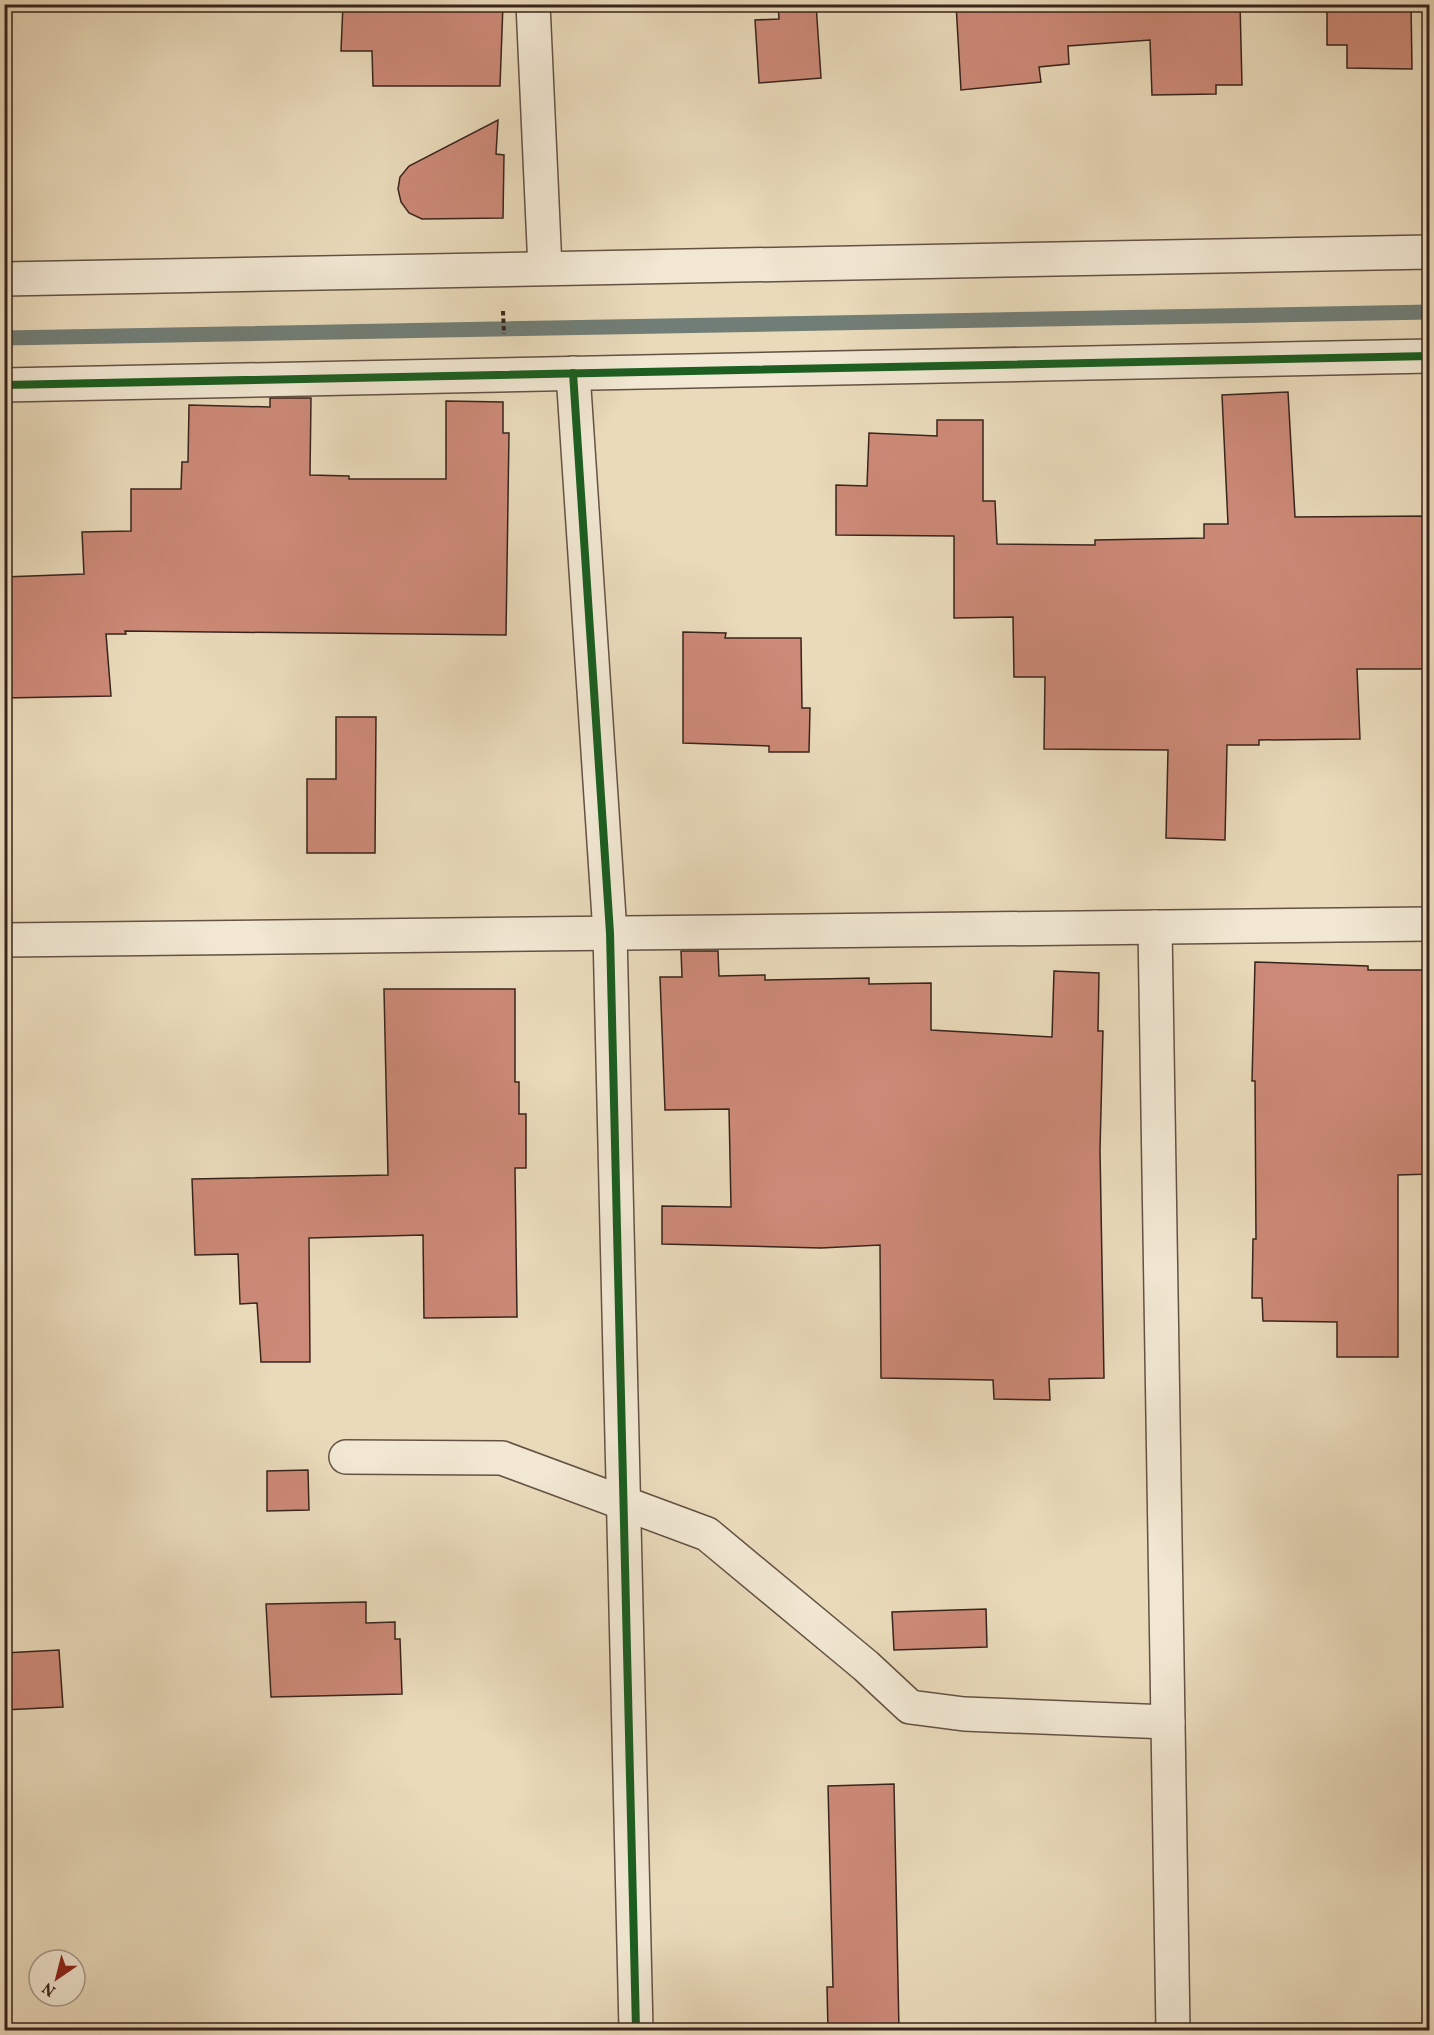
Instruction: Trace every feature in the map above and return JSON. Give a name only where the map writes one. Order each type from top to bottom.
[{"type":"street","points":[[533,4],[545,268]]},
{"type":"street","points":[[4,279],[1430,252]]},
{"type":"street","points":[[4,385],[1430,356]]},
{"type":"street","points":[[573,373],[610,933],[636,2031]]},
{"type":"street","points":[[4,940],[1430,924]]},
{"type":"street","points":[[1155,927],[1173,2031]]},
{"type":"street","points":[[346,1457],[502,1458],[707,1533],[866,1666],[910,1707],[964,1714],[1168,1722]]},
{"type":"path","points":[[501,269],[506,374]]},
{"type":"building","points":[[343,4],[503,4],[500,86],[373,86],[372,51],[341,51]]},
{"type":"building","points":[[778,4],[816,4],[821,78],[759,83],[755,20],[779,19]]},
{"type":"building","points":[[956,4],[1240,4],[1242,85],[1216,85],[1216,94],[1152,95],[1150,40],[1068,46],[1069,64],[1039,67],[1041,82],[961,90]]},
{"type":"building","points":[[1327,4],[1411,4],[1412,69],[1347,68],[1347,45],[1327,45]]},
{"type":"building","points":[[498,120],[496,154],[504,155],[503,218],[422,219],[409,213],[401,202],[398,189],[400,177],[409,166]]},
{"type":"building","points":[[1288,392],[1295,517],[1430,516],[1430,669],[1357,669],[1360,739],[1259,740],[1259,745],[1227,745],[1225,840],[1166,838],[1168,750],[1044,749],[1045,677],[1014,677],[1013,617],[954,618],[954,536],[836,535],[836,485],[867,486],[869,433],[937,436],[937,420],[983,420],[983,501],[995,501],[997,544],[1095,545],[1095,540],[1204,538],[1204,524],[1228,524],[1222,395]]},
{"type":"building","points":[[270,398],[311,398],[310,475],[349,476],[349,479],[446,479],[446,401],[503,402],[503,433],[509,433],[506,635],[125,631],[126,634],[106,634],[111,696],[4,698],[4,577],[84,574],[82,532],[131,531],[131,489],[181,489],[182,462],[188,462],[189,405],[270,407]]},
{"type":"building","points":[[683,632],[726,633],[725,638],[801,638],[802,708],[810,708],[809,752],[769,752],[769,746],[683,743]]},
{"type":"building","points":[[336,717],[376,717],[375,853],[307,853],[307,779],[336,779]]},
{"type":"building","points":[[681,951],[718,951],[719,976],[765,975],[765,980],[869,978],[869,984],[931,983],[931,1030],[1052,1037],[1054,971],[1099,973],[1098,1031],[1103,1031],[1100,1150],[1104,1378],[1049,1379],[1050,1400],[994,1399],[993,1380],[881,1378],[880,1245],[821,1248],[662,1244],[662,1206],[731,1207],[729,1109],[665,1110],[660,977],[682,977]]},
{"type":"building","points":[[1255,962],[1368,966],[1368,970],[1430,970],[1430,1174],[1398,1175],[1398,1357],[1337,1357],[1337,1322],[1263,1321],[1262,1298],[1252,1298],[1253,1239],[1256,1239],[1255,1081],[1252,1081]]},
{"type":"building","points":[[384,989],[515,989],[515,1082],[519,1082],[519,1114],[526,1114],[526,1168],[515,1168],[517,1317],[424,1318],[423,1235],[309,1238],[310,1362],[261,1362],[257,1303],[240,1304],[238,1254],[195,1255],[192,1179],[388,1175]]},
{"type":"building","points":[[308,1470],[309,1510],[267,1511],[267,1471]]},
{"type":"building","points":[[366,1602],[366,1623],[395,1622],[395,1639],[400,1639],[402,1694],[271,1697],[266,1604]]},
{"type":"building","points":[[986,1609],[987,1647],[894,1650],[892,1612]]},
{"type":"building","points":[[59,1650],[63,1707],[4,1710],[4,1653]]},
{"type":"building","points":[[894,1784],[899,2031],[828,2031],[827,1987],[833,1987],[828,1786]]},
{"type":"waterway","points":[[4,338],[1430,312]]},
{"type":"cycle path","points":[[4,385],[1430,356]]},
{"type":"cycle path","points":[[573,373],[610,933],[636,2030]]}]
